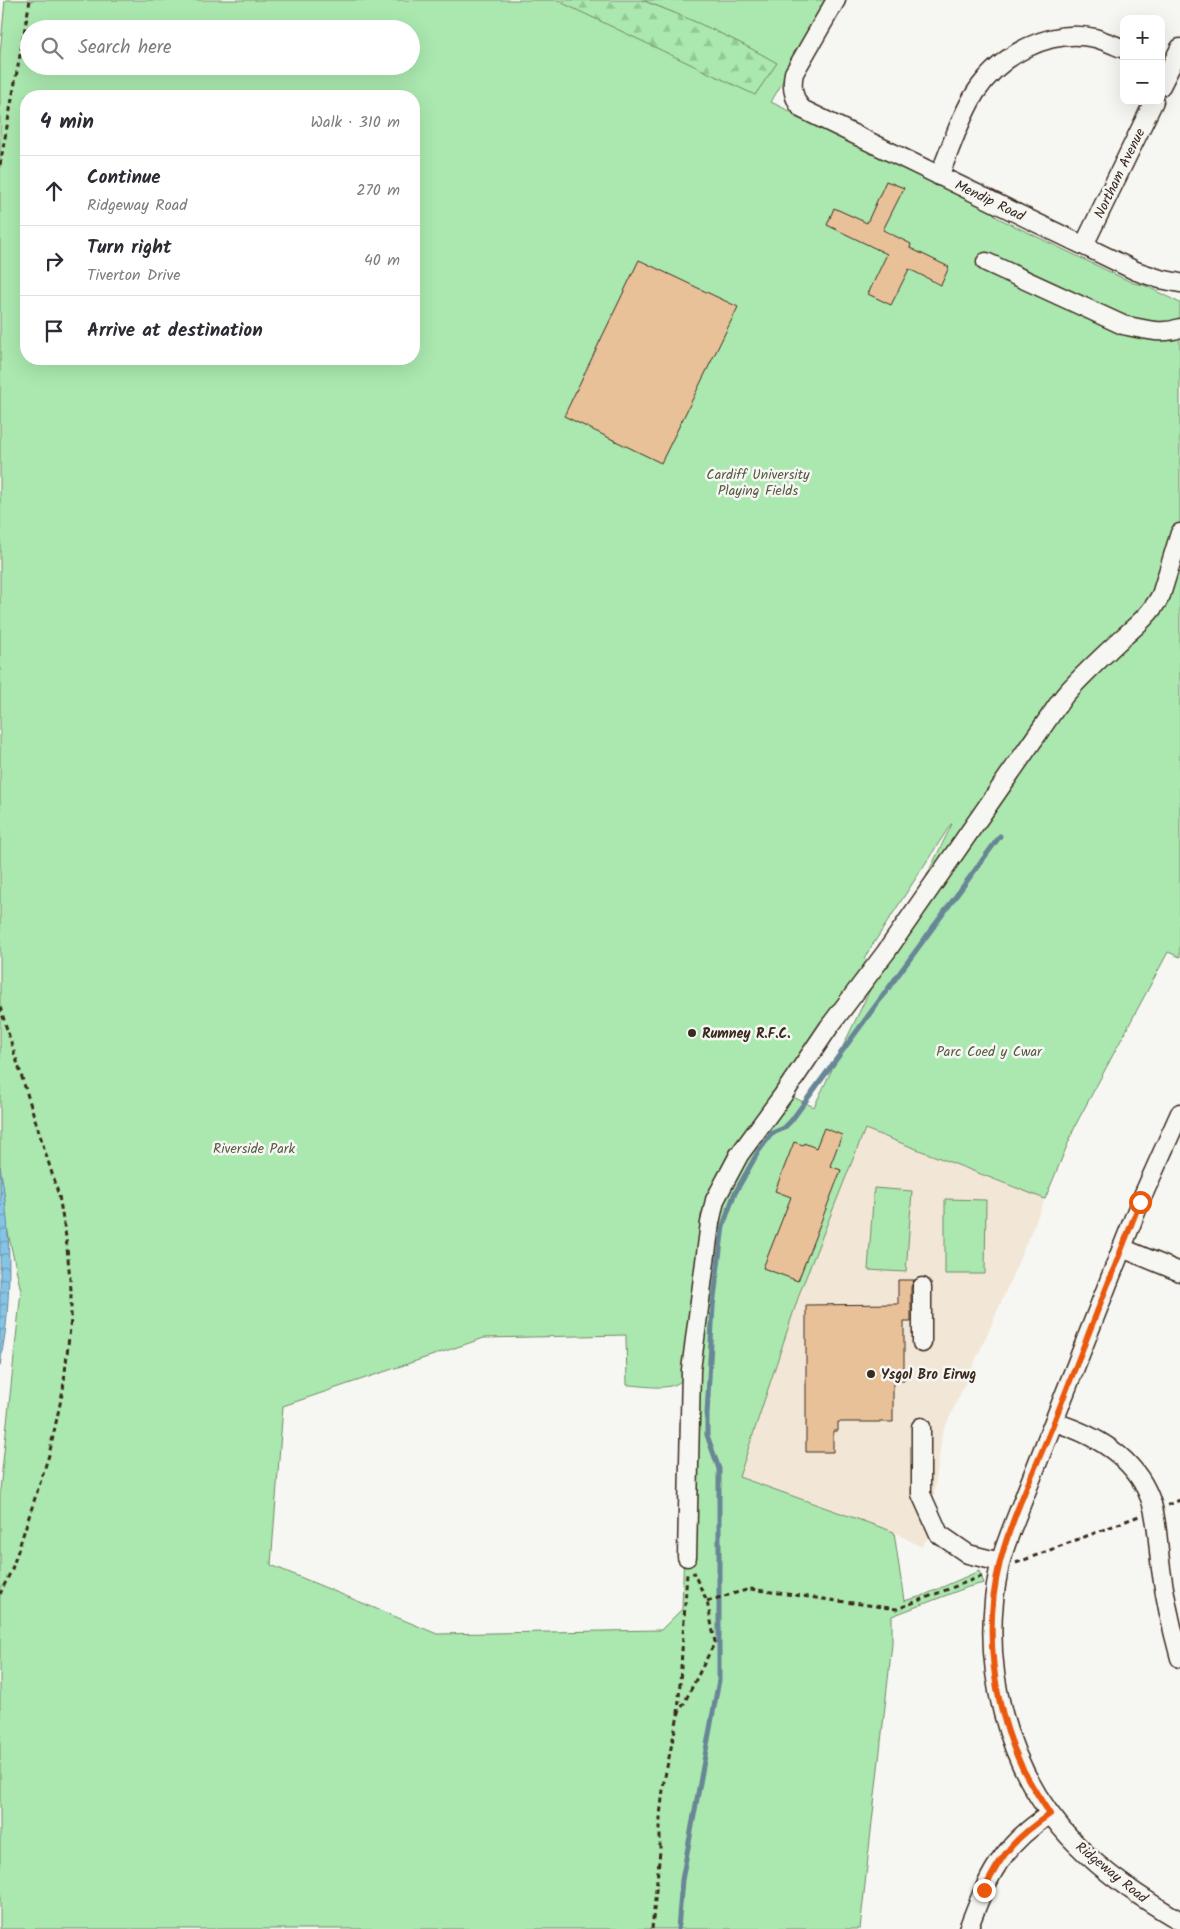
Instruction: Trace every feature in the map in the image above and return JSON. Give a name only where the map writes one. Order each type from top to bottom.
[{"type":"street","name":"Mendip Road","points":[[836,0],[794,73],[792,84],[794,97],[802,109],[1136,271],[1180,283]]},
{"type":"street","points":[[939,176],[968,107],[976,93],[996,68],[1010,58],[1042,41],[1061,38],[1093,38],[1120,48]]},
{"type":"street","points":[[1165,68],[1180,48]]},
{"type":"street","name":"Northam Avenue","points":[[1084,245],[1152,105]]},
{"type":"street","points":[[986,262],[1123,325],[1148,330],[1171,331],[1180,328]]},
{"type":"street","points":[[687,1557],[691,1370],[710,1223],[715,1200],[739,1155],[829,1027],[886,952],[1064,696],[1157,603],[1180,533]]},
{"type":"street","name":"Ridgeway Road","points":[[1180,1113],[1152,1172],[1000,1566],[992,1617],[994,1656],[1004,1720],[1017,1756],[1050,1814],[1077,1845],[1096,1863],[1148,1901],[1180,1920]]},
{"type":"street","points":[[1122,1248],[1180,1272]]},
{"type":"street","points":[[922,1286],[922,1343]]},
{"type":"street","points":[[1054,1422],[1095,1438],[1119,1455],[1141,1481],[1148,1493],[1153,1510],[1167,1604],[1180,1658]]},
{"type":"street","points":[[921,1427],[921,1494],[939,1534],[968,1554],[1000,1566]]},
{"type":"street","points":[[968,1929],[992,1873],[1005,1852],[1016,1840],[1050,1814]]},
{"type":"path","points":[[26,20],[30,0]]},
{"type":"path","points":[[0,165],[20,55]]},
{"type":"path","points":[[0,1008],[60,1196],[71,1290],[71,1319],[63,1390],[49,1455],[29,1521],[12,1569],[0,1594]]},
{"type":"path","points":[[707,1601],[750,1588],[897,1609],[1000,1566],[1153,1510]]},
{"type":"path","points":[[678,1716],[715,1642],[707,1601],[696,1581],[687,1557]]},
{"type":"path","points":[[652,1929],[660,1851],[660,1816],[664,1781],[678,1716],[687,1557]]},
{"type":"shaded area","name":"Ysgol Bro Eirwg","points":[[865,1129],[1045,1199],[942,1434],[933,1503],[932,1533],[921,1547],[894,1532],[739,1477],[800,1293]]},
{"type":"green space","points":[[5,0],[556,0],[755,95],[777,63],[711,29],[642,0],[830,0],[771,102],[990,210],[998,218],[1133,283],[1144,285],[1180,303],[1180,957],[1168,952],[1076,1124],[1045,1199],[865,1129],[800,1292],[739,1477],[894,1532],[904,1601],[922,1596],[979,1571],[984,1583],[968,1587],[892,1616],[892,1644],[860,1929],[0,1929],[0,1490],[21,1291],[0,1197],[0,54]],"holes":[[[952,824],[881,969],[864,958]],[[878,973],[814,1107],[793,1096]],[[731,1148],[745,1156],[728,1190],[715,1226],[697,1371],[685,1517],[682,1609],[661,1630],[437,1634],[271,1565],[283,1406],[484,1338],[626,1335],[627,1385],[665,1387],[679,1383],[684,1378],[701,1215],[709,1192]]]},
{"type":"green space","points":[[537,0],[642,0],[696,21],[778,63],[748,105]]},
{"type":"green space","points":[[874,1188],[912,1191],[906,1272],[868,1270]]},
{"type":"green space","points":[[945,1199],[986,1200],[985,1274],[945,1274]]},
{"type":"water","points":[[0,1166],[7,1222],[9,1259],[6,1322],[0,1366]]},
{"type":"building","points":[[886,181],[904,188],[883,230],[911,244],[910,248],[949,267],[941,285],[909,269],[891,305],[868,294],[887,254],[827,225],[834,208],[867,223]]},
{"type":"building","points":[[639,260],[738,307],[661,463],[564,416]]},
{"type":"building","points":[[824,1128],[842,1135],[830,1166],[841,1170],[798,1281],[763,1268],[791,1197],[775,1191],[794,1142],[803,1145],[804,1143],[816,1148]]},
{"type":"building","points":[[898,1280],[914,1280],[911,1287],[911,1322],[904,1322],[904,1381],[893,1381],[893,1422],[838,1422],[838,1431],[833,1431],[833,1452],[806,1452],[806,1305],[898,1304]]},
{"type":"waterway","points":[[678,1929],[682,1880],[719,1680],[719,1469],[707,1435],[707,1414],[713,1306],[723,1226],[734,1195],[758,1152],[772,1133],[784,1128],[791,1121],[1000,836]]},
{"type":"place","name":"Rumney R.F.C.","points":[[692,1033]]},
{"type":"place","name":"Ysgol Bro Eirwg","points":[[871,1374]]},
{"type":"route","points":[[984,1890],[1005,1852],[1016,1840],[1050,1814],[1038,1796],[1017,1756],[1004,1720],[1000,1700],[996,1678],[992,1617],[1000,1562],[1140,1202]]},
{"type":"park label","name":"Cardiff University Playing Fields","points":[[758,482]]},
{"type":"park label","name":"Parc Coed y Cwar","points":[[989,1051]]},
{"type":"park label","name":"Riverside Park","points":[[254,1148]]}]
